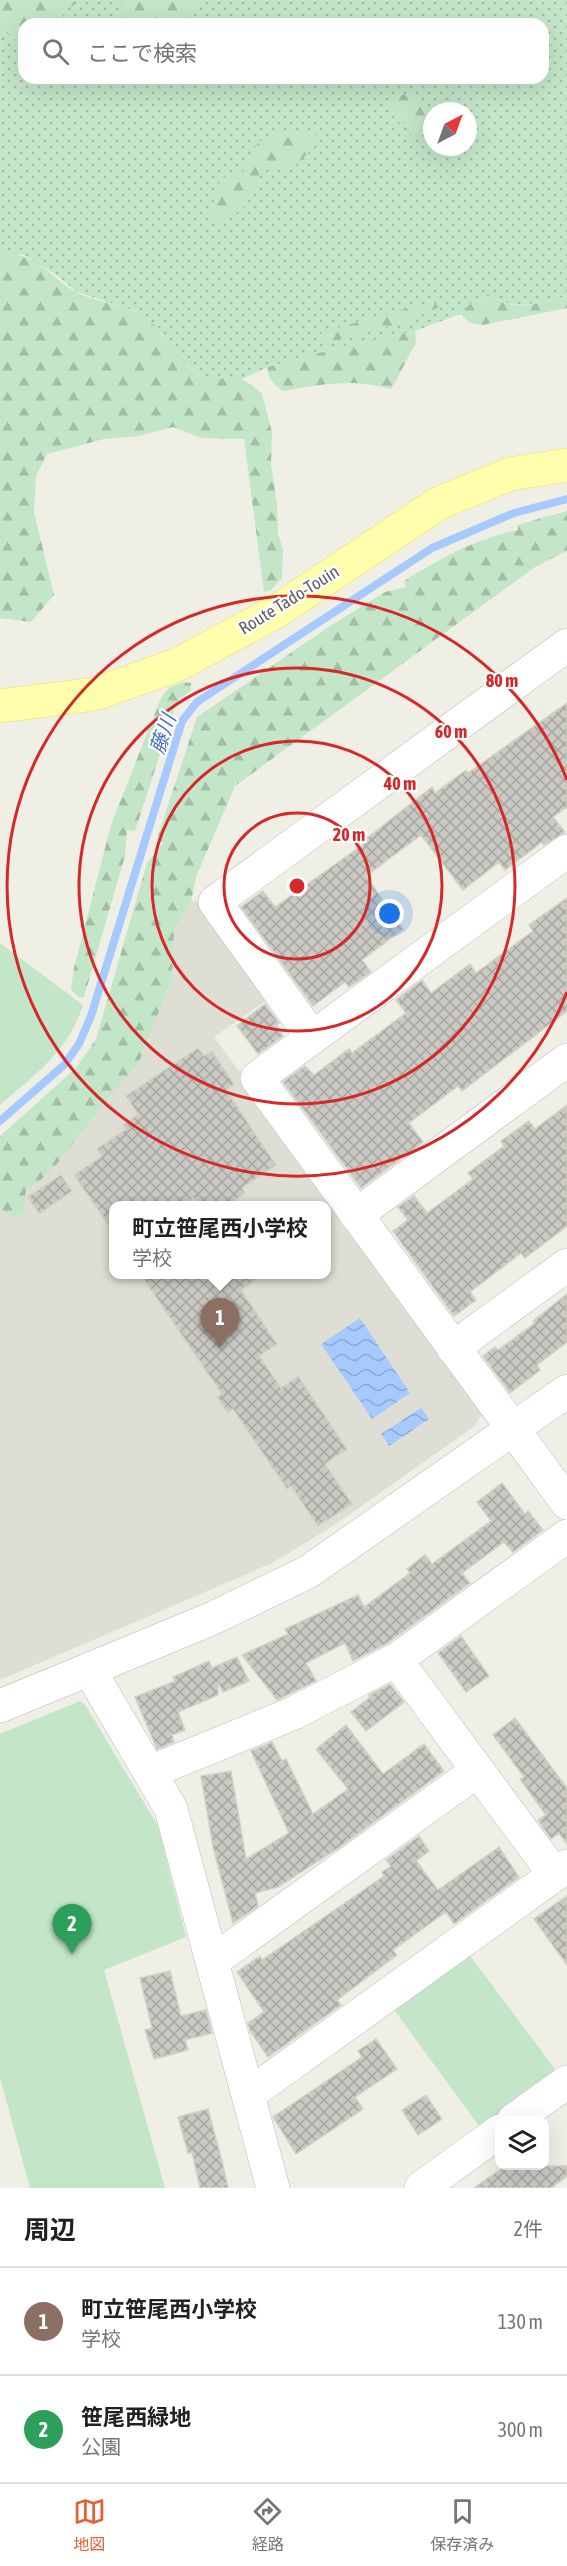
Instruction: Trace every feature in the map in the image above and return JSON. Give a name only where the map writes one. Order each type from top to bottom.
[{"type":"main road","name":"Route Tado-Touin","points":[[0,706],[95,694],[179,664],[277,611],[439,503],[510,474],[567,465]]},
{"type":"street","points":[[312,1036],[215,902],[567,645]]},
{"type":"street","points":[[567,851],[257,1078],[567,1503]]},
{"type":"street","points":[[356,1215],[567,1060]]},
{"type":"street","points":[[453,1348],[567,1265]]},
{"type":"street","points":[[0,1706],[231,1610],[308,1572],[513,1431],[567,1391]]},
{"type":"street","points":[[150,1772],[294,1713],[396,1660],[567,1536]]},
{"type":"street","points":[[248,2095],[561,1871],[477,1771],[396,1660]]},
{"type":"street","points":[[89,1669],[171,1809],[273,2188]]},
{"type":"street","points":[[213,1961],[477,1771]]},
{"type":"street","points":[[521,2116],[567,2082]]},
{"type":"street","points":[[421,2188],[495,2135]]},
{"type":"shaded area","points":[[202,899],[271,997],[214,1037],[485,1407],[475,1426],[333,1526],[272,1563],[0,1680],[0,1208],[12,1218],[25,1188],[38,1183],[58,1163],[116,1089],[138,1065],[172,979],[174,931],[191,902]]},
{"type":"green space","points":[[0,0],[567,0],[567,296],[517,305],[498,300],[488,294],[471,303],[460,314],[415,331],[344,346],[268,367],[242,379],[211,379],[197,373],[178,359],[162,334],[135,311],[77,292],[55,274],[24,255],[0,254]]},
{"type":"green space","points":[[0,0],[74,0],[74,5],[67,9],[61,18],[18,18],[18,40],[0,27]]},
{"type":"green space","points":[[122,0],[202,0],[191,18],[120,18],[124,11]]},
{"type":"green space","points":[[405,94],[417,100],[423,106],[423,135],[411,136],[405,123],[400,124],[390,106],[396,97]]},
{"type":"green space","points":[[291,131],[300,135],[308,131],[316,135],[315,146],[294,167],[274,168],[261,173],[257,177],[249,200],[232,217],[218,225],[210,218],[218,184],[226,176],[244,171],[250,154],[260,142],[282,132]]},
{"type":"green space","points":[[0,254],[19,255],[38,264],[78,293],[142,315],[156,327],[182,361],[195,372],[211,378],[239,379],[262,394],[272,432],[271,464],[277,504],[278,534],[283,549],[282,578],[271,590],[264,592],[244,439],[202,438],[173,427],[139,436],[104,439],[47,454],[36,476],[34,512],[54,595],[31,622],[0,618]]},
{"type":"green space","points":[[488,294],[508,304],[517,305],[567,296],[567,308],[483,325],[470,323],[460,314],[471,303]]},
{"type":"green space","points":[[433,302],[439,307],[404,323],[323,343],[321,332]]},
{"type":"green space","points":[[415,331],[416,344],[391,389],[350,383],[324,384],[283,391],[268,375],[268,367],[344,346]]},
{"type":"green space","points":[[567,511],[567,551],[535,567],[235,786],[196,877],[191,902],[174,931],[172,979],[138,1065],[116,1089],[58,1163],[38,1183],[26,1188],[24,1213],[12,1218],[0,1208],[0,1136],[76,1068],[96,1039],[147,863],[163,843],[157,839],[197,717],[330,626],[385,592],[406,587],[404,581],[431,565],[473,544],[518,530],[517,525]]},
{"type":"green space","points":[[183,682],[191,683],[191,691],[179,699],[175,708],[135,831],[127,830],[125,856],[84,997],[78,997],[71,989],[74,968],[111,825],[161,698],[170,687]]},
{"type":"green space","points":[[0,943],[83,1005],[77,1021],[60,1049],[38,1072],[0,1105]]},
{"type":"green space","points":[[80,1701],[86,1706],[158,1826],[186,1937],[104,1970],[165,2188],[30,2188],[0,2078],[0,1734]]},
{"type":"green space","points":[[468,1953],[558,2073],[501,2116],[495,2116],[495,2120],[482,2130],[392,2007]]},
{"type":"water","points":[[360,1318],[410,1393],[372,1419],[321,1344]]},
{"type":"water","points":[[421,1408],[429,1419],[389,1446],[381,1434]]},
{"type":"building","points":[[567,703],[567,807],[553,817],[565,832],[544,845],[542,842],[505,870],[499,862],[463,890],[421,835],[366,876],[403,929],[362,960],[371,972],[349,987],[345,982],[313,1006],[241,907],[263,891],[275,907],[368,841],[366,839],[432,787],[435,793],[466,770],[468,773]]},
{"type":"building","points":[[567,898],[567,1011],[462,1091],[458,1086],[409,1123],[423,1142],[361,1188],[283,1082],[305,1066],[314,1075],[349,1049],[352,1053],[406,1013],[396,1000],[422,980],[431,993],[470,964],[476,973],[533,931],[529,925]]},
{"type":"building","points":[[265,1004],[279,1023],[276,1025],[283,1036],[258,1054],[237,1026]]},
{"type":"building","points":[[198,1048],[204,1056],[212,1051],[234,1084],[226,1090],[276,1165],[242,1188],[245,1193],[233,1201],[196,1201],[194,1198],[190,1201],[109,1201],[109,1226],[74,1175],[102,1156],[97,1149],[126,1129],[123,1125],[138,1114],[126,1096]]},
{"type":"building","points":[[567,1105],[567,1226],[525,1258],[521,1253],[470,1292],[476,1300],[454,1316],[393,1231],[408,1220],[398,1207],[414,1196],[427,1213],[473,1179],[468,1173],[504,1146],[501,1141],[529,1121],[535,1129]]},
{"type":"building","points":[[61,1175],[72,1191],[39,1214],[28,1197]]},
{"type":"building","points":[[144,1279],[257,1279],[241,1290],[277,1344],[259,1356],[281,1388],[298,1376],[347,1449],[325,1464],[352,1504],[318,1526],[291,1486],[287,1489],[233,1409],[228,1413],[217,1397],[222,1394]]},
{"type":"building","points":[[567,1294],[567,1342],[537,1365],[540,1370],[510,1393],[483,1356],[495,1347],[498,1350],[535,1323],[533,1321]]},
{"type":"building","points":[[502,1483],[525,1514],[528,1511],[543,1530],[513,1552],[504,1542],[462,1573],[470,1583],[386,1644],[353,1661],[345,1643],[306,1663],[316,1681],[277,1700],[242,1655],[288,1634],[285,1629],[358,1595],[364,1607],[410,1573],[407,1569],[425,1555],[432,1564],[491,1521],[477,1502]]},
{"type":"building","points":[[461,1636],[489,1676],[466,1692],[438,1653]]},
{"type":"building","points":[[237,1657],[249,1681],[223,1692],[218,1682],[218,1695],[178,1712],[185,1730],[172,1735],[174,1742],[157,1749],[135,1697],[175,1681],[173,1677],[209,1661],[212,1668]]},
{"type":"building","points":[[390,1684],[404,1702],[366,1731],[351,1712],[370,1697],[369,1695]]},
{"type":"building","points":[[515,1718],[567,1788],[567,1844],[559,1833],[551,1839],[538,1820],[546,1815],[520,1779],[524,1777],[493,1735]]},
{"type":"building","points":[[346,1725],[383,1774],[424,1744],[444,1771],[337,1849],[278,1887],[255,1893],[258,1906],[233,1923],[213,1847],[201,1776],[231,1771],[246,1859],[289,1833],[251,1751],[272,1742],[282,1761],[286,1759],[313,1814],[348,1789],[316,1749]]},
{"type":"building","points":[[419,1836],[429,1851],[416,1861],[438,1890],[499,1847],[519,1877],[454,1924],[446,1912],[393,1950],[397,1955],[337,2000],[341,2005],[268,2057],[250,2031],[248,2023],[264,2012],[237,1972],[260,1956],[262,1960],[384,1876],[382,1872],[391,1866],[386,1860]]},
{"type":"building","points":[[567,1896],[567,1965],[534,1919]]},
{"type":"building","points":[[170,1971],[181,2016],[206,2010],[212,2033],[185,2040],[188,2050],[154,2059],[145,2030],[152,2028],[140,1978]]},
{"type":"building","points":[[376,2039],[397,2069],[355,2097],[363,2109],[296,2154],[273,2117],[362,2057],[358,2051]]},
{"type":"building","points":[[426,2095],[442,2119],[418,2135],[402,2110]]},
{"type":"building","points":[[208,2109],[228,2188],[200,2188],[192,2152],[188,2153],[178,2117]]},
{"type":"building","points":[[549,2166],[567,2166],[567,2176],[551,2188],[474,2188],[499,2170],[549,2170]]},
{"type":"waterway","name":"藤川","points":[[0,1121],[64,1065],[79,1044],[91,1016],[182,721],[197,702],[432,548],[514,513],[567,499]]},
{"type":"place","name":"町立笹尾西小学校","points":[[220,1348]]},
{"type":"place","name":"笹尾西緑地","points":[[72,1954]]}]
